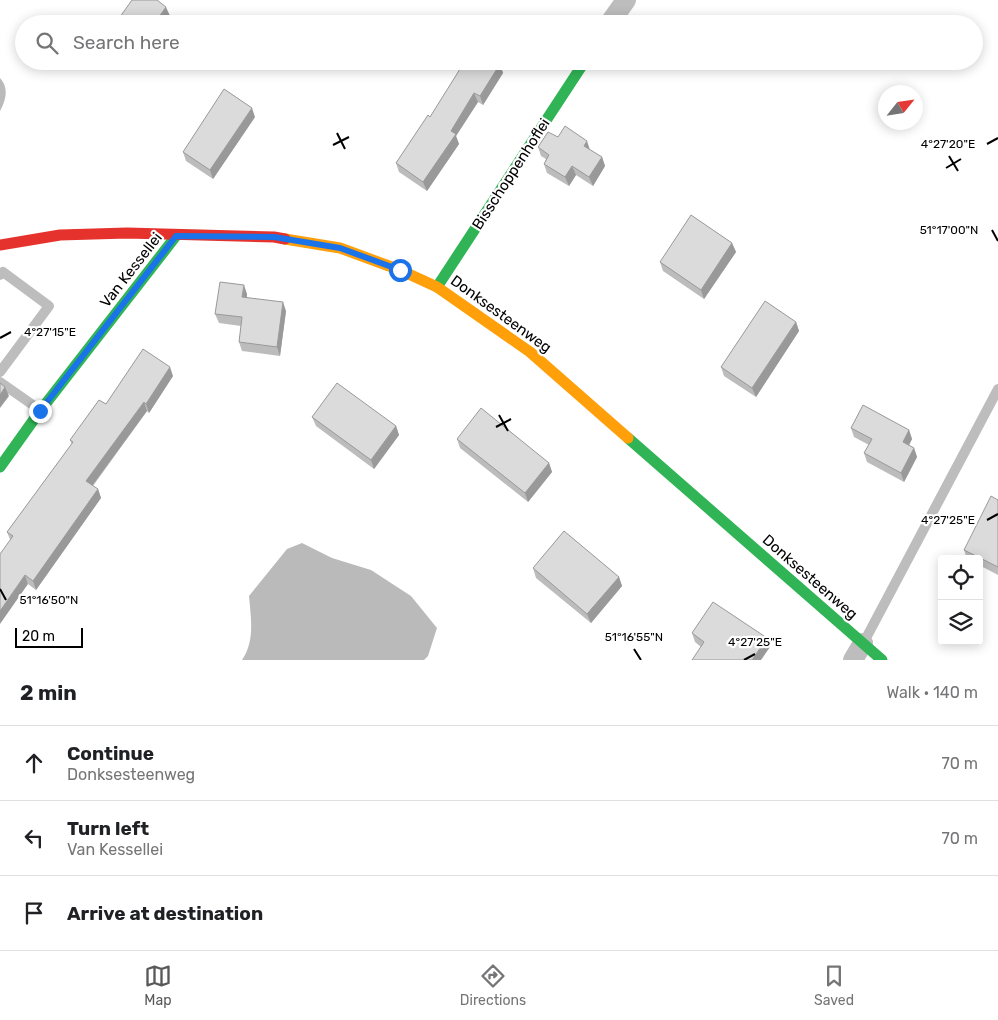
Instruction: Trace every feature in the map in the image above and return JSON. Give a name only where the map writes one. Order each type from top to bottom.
[{"type":"street","points":[[616,15],[626,0]]},
{"type":"street","name":"Bisschoppenhoflei","points":[[436,287],[579,70]]},
{"type":"street","name":"Donksesteenweg","points":[[0,245],[60,235],[127,233],[176,236],[274,237],[340,248],[400,270],[436,287],[530,352],[882,660]]},
{"type":"street","name":"Van Kessellei","points":[[0,467],[40,411],[176,236]]},
{"type":"street","points":[[853,660],[863,643]]},
{"type":"lane","points":[[0,275],[3,272],[50,306],[0,372]]},
{"type":"lane","points":[[0,382],[40,411]]},
{"type":"lane","points":[[863,643],[998,389]]},
{"type":"shaded area","points":[[0,78],[5,86],[6,94],[0,111]]},
{"type":"shaded area","points":[[302,543],[332,558],[371,570],[411,596],[437,628],[428,656],[424,660],[242,660],[249,645],[250,637],[249,596],[287,549]]},
{"type":"building","points":[[132,0],[157,0],[166,7],[160,15],[121,15]]},
{"type":"building","points":[[459,70],[496,70],[480,96],[474,93],[451,131],[456,134],[423,182],[396,163],[428,115],[430,117]]},
{"type":"building","points":[[224,89],[252,108],[210,170],[183,152]]},
{"type":"building","points":[[565,126],[587,141],[584,146],[602,157],[589,177],[572,166],[565,177],[544,164],[549,155],[538,147],[548,132],[558,137]]},
{"type":"building","points":[[691,215],[732,243],[701,290],[660,262]]},
{"type":"building","points":[[220,282],[244,285],[242,297],[283,302],[277,347],[239,342],[242,317],[215,314]]},
{"type":"building","points":[[765,301],[796,322],[752,388],[721,367]]},
{"type":"building","points":[[143,349],[170,367],[146,404],[144,402],[86,481],[98,489],[33,581],[25,575],[0,611],[0,554],[13,536],[7,532],[73,442],[70,440],[99,400],[106,404]]},
{"type":"building","points":[[0,383],[5,387],[0,395]]},
{"type":"building","points":[[337,383],[396,426],[371,460],[312,417]]},
{"type":"building","points":[[863,405],[909,430],[903,442],[914,448],[901,473],[864,453],[872,439],[851,428]]},
{"type":"building","points":[[481,408],[549,463],[525,493],[457,439]]},
{"type":"building","points":[[991,496],[998,500],[998,567],[983,560],[983,555],[974,555],[964,550]]},
{"type":"building","points":[[564,531],[619,577],[587,614],[533,568]]},
{"type":"building","points":[[713,602],[767,638],[752,660],[692,660],[704,642],[692,633]]},
{"type":"traffic: fast","points":[[437,287],[579,70]]},
{"type":"traffic: fast","points":[[0,467],[40,411],[176,236]]},
{"type":"traffic: fast","points":[[628,438],[882,660]]},
{"type":"traffic: slow","points":[[285,239],[340,248],[400,270],[437,287],[530,352],[628,438]]},
{"type":"traffic: jam","points":[[0,245],[60,235],[127,233],[274,237],[285,239]]},
{"type":"route","points":[[40,411],[176,236],[274,237],[340,248],[400,270]]}]
